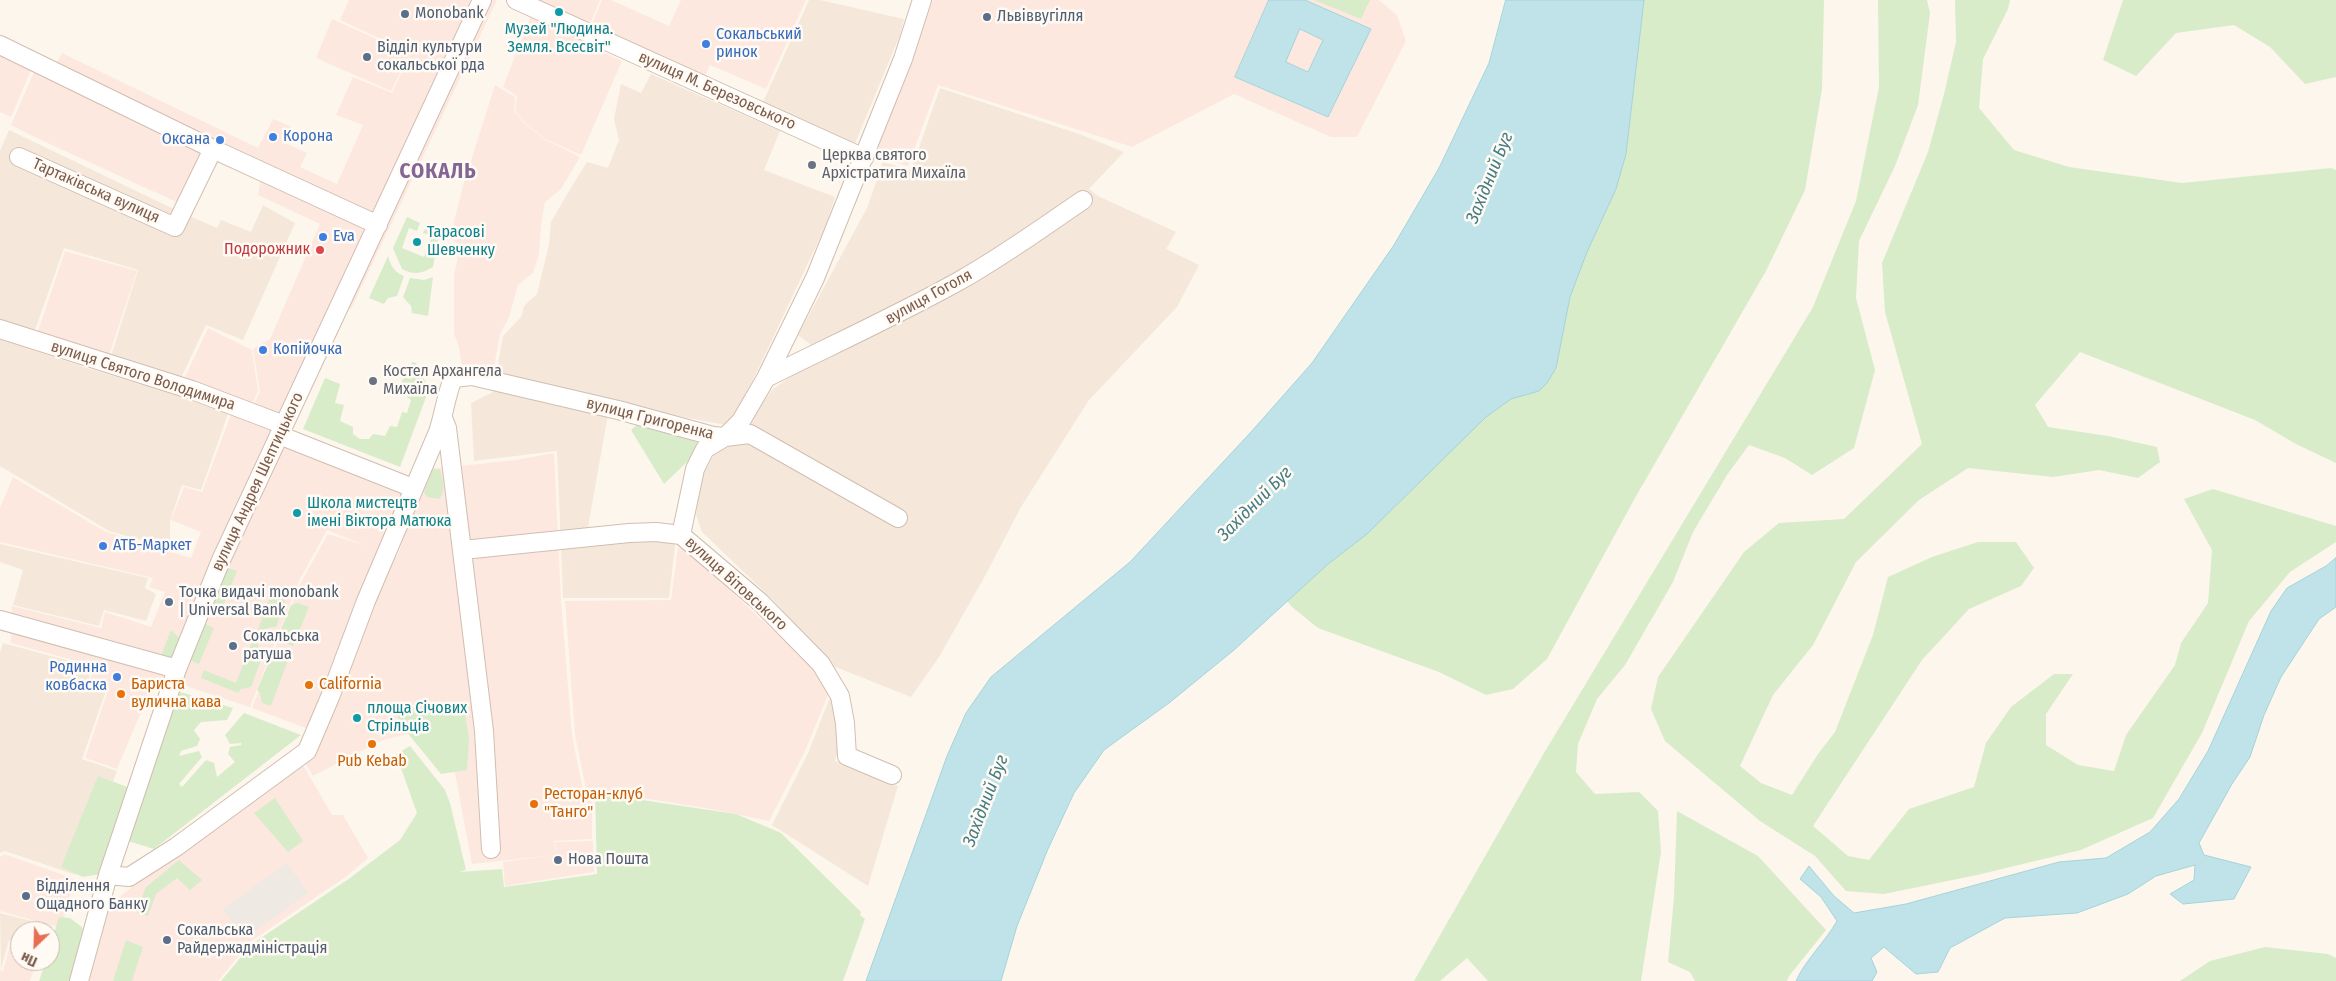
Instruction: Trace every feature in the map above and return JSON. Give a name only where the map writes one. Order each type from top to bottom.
[{"type":"street","name":"вулиця Андрея Шептицького","points":[[79,981],[108,875],[177,669],[220,560],[482,0]]},
{"type":"street","name":"вулиця М. Березовського","points":[[516,0],[864,158]]},
{"type":"street","points":[[681,535],[695,469],[705,449],[725,437],[741,421],[766,378],[815,278],[903,59],[922,0]]},
{"type":"street","points":[[0,45],[213,149],[378,225]]},
{"type":"street","name":"Тартаківська вулиця","points":[[20,156],[175,228],[213,149]]},
{"type":"street","name":"вулиця Гоголя","points":[[766,378],[882,323],[960,280],[1007,252],[1083,200]]},
{"type":"street","name":"вулиця Святого Володимира","points":[[0,329],[192,390],[413,488]]},
{"type":"street","name":"вулиця Григоренка","points":[[443,418],[444,404],[453,378],[472,376],[618,410],[712,436],[725,437],[750,434],[898,518]]},
{"type":"street","points":[[108,875],[128,876],[176,846],[307,751],[330,697],[366,601],[443,418]]},
{"type":"street","points":[[443,418],[463,550],[484,731],[491,849]]},
{"type":"street","name":"вулиця Вітовського","points":[[463,550],[620,534],[656,532],[681,535],[760,602],[821,664],[840,696],[846,723],[847,756],[892,775]]},
{"type":"street","points":[[0,620],[177,669]]},
{"type":"shaded area","points":[[349,0],[497,0],[351,309],[337,304],[175,682],[154,681],[117,769],[85,758],[109,688],[90,682],[94,666],[11,643],[12,606],[101,628],[105,612],[151,627],[165,592],[149,587],[153,578],[0,542],[0,508],[13,477],[104,531],[191,558],[201,532],[171,520],[184,487],[202,492],[236,401],[252,407],[260,392],[253,349],[270,339],[320,224],[258,195],[260,182],[218,163],[199,167],[183,205],[11,125],[34,72],[48,78],[62,53],[258,148],[273,119],[292,127],[285,143],[307,153],[300,167],[337,184],[363,125],[336,115],[353,77],[392,93],[411,53],[340,20]]},
{"type":"shaded area","points":[[512,0],[600,0],[582,43],[622,61],[581,155],[545,139],[522,120],[515,111],[517,96],[503,87],[531,15]]},
{"type":"shaded area","name":"Сокальський ринок","points":[[602,0],[611,0],[669,26],[681,0],[806,0],[766,89],[710,65],[704,78],[590,28]]},
{"type":"shaded area","points":[[809,0],[820,0],[904,19],[900,35],[854,146],[767,109],[763,102]]},
{"type":"shaded area","points":[[933,0],[1379,0],[1397,15],[1406,41],[1357,137],[1331,137],[1234,94],[1132,147],[938,85],[908,166],[873,156]]},
{"type":"shaded area","points":[[332,19],[410,54],[391,91],[316,58]]},
{"type":"shaded area","points":[[0,54],[31,70],[11,117],[0,112]]},
{"type":"shaded area","points":[[651,74],[780,131],[764,170],[835,197],[826,225],[735,416],[725,425],[610,403],[585,544],[676,538],[669,598],[563,598],[557,451],[474,461],[471,403],[493,392],[503,336],[521,317],[524,306],[537,294],[549,245],[551,222],[587,162],[608,168],[619,140],[614,119],[621,84],[641,93]]},
{"type":"shaded area","points":[[495,85],[515,97],[514,111],[522,121],[544,139],[580,157],[561,189],[545,202],[539,254],[533,273],[518,285],[509,317],[500,334],[493,373],[462,366],[459,347],[454,334],[454,274],[461,245],[450,238],[463,186]]},
{"type":"shaded area","points":[[940,88],[1079,134],[1124,152],[1089,189],[1098,196],[1176,232],[1166,249],[1199,265],[1177,307],[1089,400],[1021,507],[985,576],[939,657],[911,697],[833,666],[775,602],[702,532],[696,515],[700,481],[714,455],[742,435],[758,408],[772,390],[805,366],[814,347],[798,335],[867,208],[883,162],[911,170]]},
{"type":"shaded area","points":[[9,130],[217,228],[221,220],[251,232],[263,205],[295,223],[243,340],[206,325],[181,378],[111,356],[138,270],[64,248],[35,330],[0,319],[0,151]]},
{"type":"shaded area","points":[[65,251],[137,271],[109,355],[37,334]]},
{"type":"shaded area","points":[[208,328],[252,350],[258,391],[252,404],[184,379]]},
{"type":"shaded area","points":[[0,339],[164,391],[228,414],[201,490],[182,485],[170,521],[170,548],[109,531],[0,466]]},
{"type":"shaded area","points":[[284,446],[402,493],[381,550],[375,550],[397,557],[429,468],[515,460],[554,453],[561,600],[572,735],[583,791],[592,794],[592,839],[554,841],[556,855],[555,842],[593,841],[594,872],[505,886],[503,862],[555,855],[472,864],[446,725],[383,740],[313,776],[304,761],[306,728],[252,708],[301,582],[328,534],[364,545],[327,530],[299,581],[250,707],[177,683],[278,449]]},
{"type":"shaded area","points":[[0,544],[148,578],[145,588],[156,594],[146,621],[104,610],[99,626],[13,605],[23,570],[0,562]]},
{"type":"shaded area","points":[[678,547],[686,549],[790,646],[816,673],[828,695],[805,751],[769,821],[711,809],[586,789],[575,735],[565,601],[671,600]]},
{"type":"shaded area","points":[[3,643],[92,667],[88,683],[107,688],[82,759],[117,771],[76,875],[5,851],[0,853],[0,653]]},
{"type":"shaded area","points":[[830,697],[839,728],[839,745],[835,761],[898,786],[868,886],[772,825],[808,753]]},
{"type":"shaded area","points":[[302,763],[332,815],[343,815],[368,858],[347,876],[250,942],[218,981],[83,981],[105,909],[166,859]]},
{"type":"shaded area","points":[[4,854],[75,879],[61,928],[60,921],[36,921],[0,911],[0,857]]},
{"type":"shaded area","points":[[287,863],[308,893],[244,939],[223,909]]},
{"type":"shaded area","points":[[0,913],[32,921],[10,921],[10,940],[1,969]]},
{"type":"shaded area","points":[[10,946],[10,971],[34,971],[30,981],[0,981],[0,970],[3,971]]},
{"type":"green space","points":[[1314,0],[1370,0],[1361,19]]},
{"type":"green space","points":[[1629,0],[1824,0],[1822,89],[1805,190],[1766,271],[1635,498],[1547,659],[1513,689],[1486,695],[1439,672],[1318,628],[1292,607],[1282,595]]},
{"type":"green space","points":[[1878,0],[1927,0],[1930,13],[1918,105],[1895,166],[1859,241],[1856,298],[1875,370],[1854,448],[1812,475],[1785,458],[1749,445],[1727,475],[1693,532],[1673,582],[1625,665],[1597,699],[1578,744],[1576,772],[1595,794],[1639,792],[1658,811],[1661,852],[1641,981],[1488,981],[1467,958],[1440,981],[1414,981],[1544,753],[1813,307],[1856,201],[1879,87]]},
{"type":"green space","points":[[1955,0],[2010,0],[2008,9],[1983,59],[1979,108],[2014,150],[2069,167],[2182,183],[2331,168],[2336,170],[2336,463],[2296,444],[2255,420],[2080,352],[2035,405],[2048,427],[2108,436],[2157,447],[2160,462],[2138,478],[2099,470],[2053,477],[1968,468],[1919,500],[1856,562],[1813,645],[1773,695],[1740,766],[1761,783],[1792,795],[1818,754],[1835,732],[1873,635],[1888,577],[1932,557],[1978,542],[2016,542],[2034,568],[2021,586],[1969,609],[1922,660],[1813,826],[1848,856],[1869,860],[1909,809],[1974,787],[1986,743],[2011,707],[2054,674],[2073,674],[2046,714],[2046,745],[2078,765],[2114,771],[2126,735],[2175,665],[2181,643],[2208,603],[2212,550],[2184,499],[2213,489],[2336,526],[2336,542],[2290,572],[2249,621],[2202,733],[2153,818],[2081,850],[1977,875],[1884,894],[1846,891],[1815,856],[1760,821],[1665,741],[1651,709],[1658,677],[1744,552],[1779,523],[1844,519],[1922,444],[1885,312],[1882,263],[1928,152],[1956,42]]},
{"type":"green space","points":[[2123,0],[2336,0],[2336,77],[2305,84],[2270,47],[2234,25],[2176,33],[2136,76],[2103,60]]},
{"type":"green space","points":[[407,217],[420,223],[417,231],[409,228],[402,248],[424,257],[432,236],[423,233],[427,225],[440,230],[433,267],[425,271],[414,273],[402,269],[393,248]]},
{"type":"green space","points":[[388,256],[393,268],[404,276],[397,296],[388,298],[384,304],[369,298]]},
{"type":"green space","points":[[433,277],[428,316],[412,313],[411,306],[403,297],[410,278],[424,280]]},
{"type":"green space","points":[[412,362],[416,363],[429,389],[400,467],[303,429],[325,378],[340,384],[335,403],[344,405],[340,421],[353,427],[353,434],[360,439],[369,439],[373,434],[385,436],[390,426],[397,427],[402,412],[407,413],[411,400],[407,397],[407,389],[400,387],[408,364],[411,365]]},
{"type":"green space","points":[[639,423],[699,443],[687,462],[664,484],[631,430]]},
{"type":"green space","points":[[435,469],[440,470],[443,482],[443,493],[439,499],[427,497],[424,492],[432,471]]},
{"type":"green space","points":[[225,567],[237,571],[222,609],[210,604]]},
{"type":"green space","points":[[272,591],[282,595],[285,602],[276,627],[267,628],[262,634],[257,632]]},
{"type":"green space","points":[[298,603],[309,607],[293,646],[288,644],[288,639],[281,629],[291,605]]},
{"type":"green space","points":[[202,622],[214,628],[199,664],[187,659]]},
{"type":"green space","points":[[171,630],[183,641],[173,661],[160,658]]},
{"type":"green space","points":[[254,637],[258,639],[258,646],[264,652],[251,687],[241,689],[238,693],[201,678],[204,670],[236,683]]},
{"type":"green space","points":[[286,650],[291,652],[271,706],[262,703],[260,693],[257,690],[271,657]]},
{"type":"green space","points":[[177,691],[233,708],[227,720],[201,722],[194,730],[200,739],[197,746],[181,751],[179,756],[199,751],[202,757],[179,784],[182,787],[206,760],[214,763],[217,777],[235,762],[228,754],[230,747],[241,745],[241,743],[230,744],[225,735],[244,713],[301,735],[154,849],[125,840]]},
{"type":"green space","points":[[463,701],[469,739],[467,770],[441,774],[401,725],[396,711]]},
{"type":"green space","points":[[410,746],[445,790],[450,803],[466,870],[459,872],[502,869],[504,887],[597,874],[595,793],[736,814],[781,833],[861,912],[860,915],[865,919],[843,981],[221,981],[252,944],[350,878],[400,840],[417,813],[396,754]]},
{"type":"green space","points":[[98,776],[130,788],[100,874],[83,877],[61,867]]},
{"type":"green space","points":[[275,798],[303,841],[288,852],[254,813]]},
{"type":"green space","points":[[1677,811],[1758,856],[1826,930],[1787,981],[1695,981],[1690,972],[1668,962],[1674,897]]},
{"type":"green space","points":[[179,860],[202,880],[190,890],[177,878],[156,894],[148,916],[136,912],[146,887]]},
{"type":"green space","points":[[59,917],[70,918],[83,928],[70,981],[39,981],[42,971],[60,971],[60,921],[58,921]]},
{"type":"green space","points":[[126,940],[143,947],[132,981],[113,981]]},
{"type":"green space","points":[[2265,947],[2328,954],[2336,958],[2336,981],[2180,981],[2210,961]]},
{"type":"water","points":[[1269,0],[1305,0],[1371,29],[1328,117],[1235,77]],"holes":[[[1300,29],[1323,40],[1308,72],[1286,62]]]},
{"type":"water","name":"Західний Буг","points":[[1506,0],[1644,0],[1626,154],[1616,189],[1587,252],[1570,297],[1556,368],[1547,383],[1539,391],[1511,399],[1486,417],[1367,534],[1328,564],[1234,650],[1169,703],[1104,750],[1074,793],[1048,849],[1017,926],[1001,981],[866,981],[947,756],[966,713],[991,677],[1130,562],[1251,432],[1312,363],[1394,245],[1439,168],[1489,63]]},
{"type":"water","points":[[2336,558],[2336,607],[2319,619],[2281,677],[2264,715],[2250,757],[2232,784],[2199,843],[2204,855],[2251,867],[2234,899],[2183,904],[2170,894],[2194,880],[2195,865],[2156,876],[2128,894],[2077,913],[2005,918],[1950,948],[1938,972],[1916,974],[1884,947],[1871,958],[1877,972],[1872,981],[1796,981],[1805,965],[1837,921],[1821,897],[1800,879],[1809,866],[1834,896],[1854,913],[1906,904],[2059,862],[2106,858],[2150,832],[2179,799],[2208,751],[2271,611],[2287,588],[2326,566]]},
{"type":"place","name":"Музей \"Людина. Земля. Всесвіт\"","points":[[559,12]]},
{"type":"place","name":"Monobank","points":[[405,14]]},
{"type":"place","name":"Львіввугілля","points":[[987,17]]},
{"type":"place","name":"Сокальський ринок","points":[[706,44]]},
{"type":"place","name":"Відділ культури сокальської рда","points":[[367,57]]},
{"type":"place","name":"Корона","points":[[273,137]]},
{"type":"place","name":"Оксана","points":[[220,140]]},
{"type":"place","name":"Церква святого Архістратига Михаїла","points":[[812,165]]},
{"type":"place","name":"Eva","points":[[323,237]]},
{"type":"place","name":"Тарасові Шевченку","points":[[417,242]]},
{"type":"place","name":"Подорожник","points":[[320,250]]},
{"type":"place","name":"Копійочка","points":[[263,350]]},
{"type":"place","name":"Костел Архангела Михаїла","points":[[373,381]]},
{"type":"place","name":"Школа мистецтв імені Віктора Матюка","points":[[297,513]]},
{"type":"place","name":"АТБ-Маркет","points":[[103,546]]},
{"type":"place","name":"Точка видачі monobank | Universal Bank","points":[[169,602]]},
{"type":"place","name":"Сокальська ратуша","points":[[233,646]]},
{"type":"place","name":"Родинна ковбаска","points":[[117,677]]},
{"type":"place","name":"California","points":[[309,685]]},
{"type":"place","name":"Бариста вулична кава","points":[[121,694]]},
{"type":"place","name":"площа Січових Стрільців","points":[[357,718]]},
{"type":"place","name":"Pub Kebab","points":[[372,744]]},
{"type":"place","name":"Ресторан-клуб \"Танго\"","points":[[534,804]]},
{"type":"place","name":"Нова Пошта","points":[[558,860]]},
{"type":"place","name":"Відділення Ощадного Банку","points":[[26,896]]},
{"type":"place","name":"Сокальська Райдержадміністрація","points":[[167,940]]},
{"type":"district","name":"СОКАЛЬ","points":[[438,172]]}]
